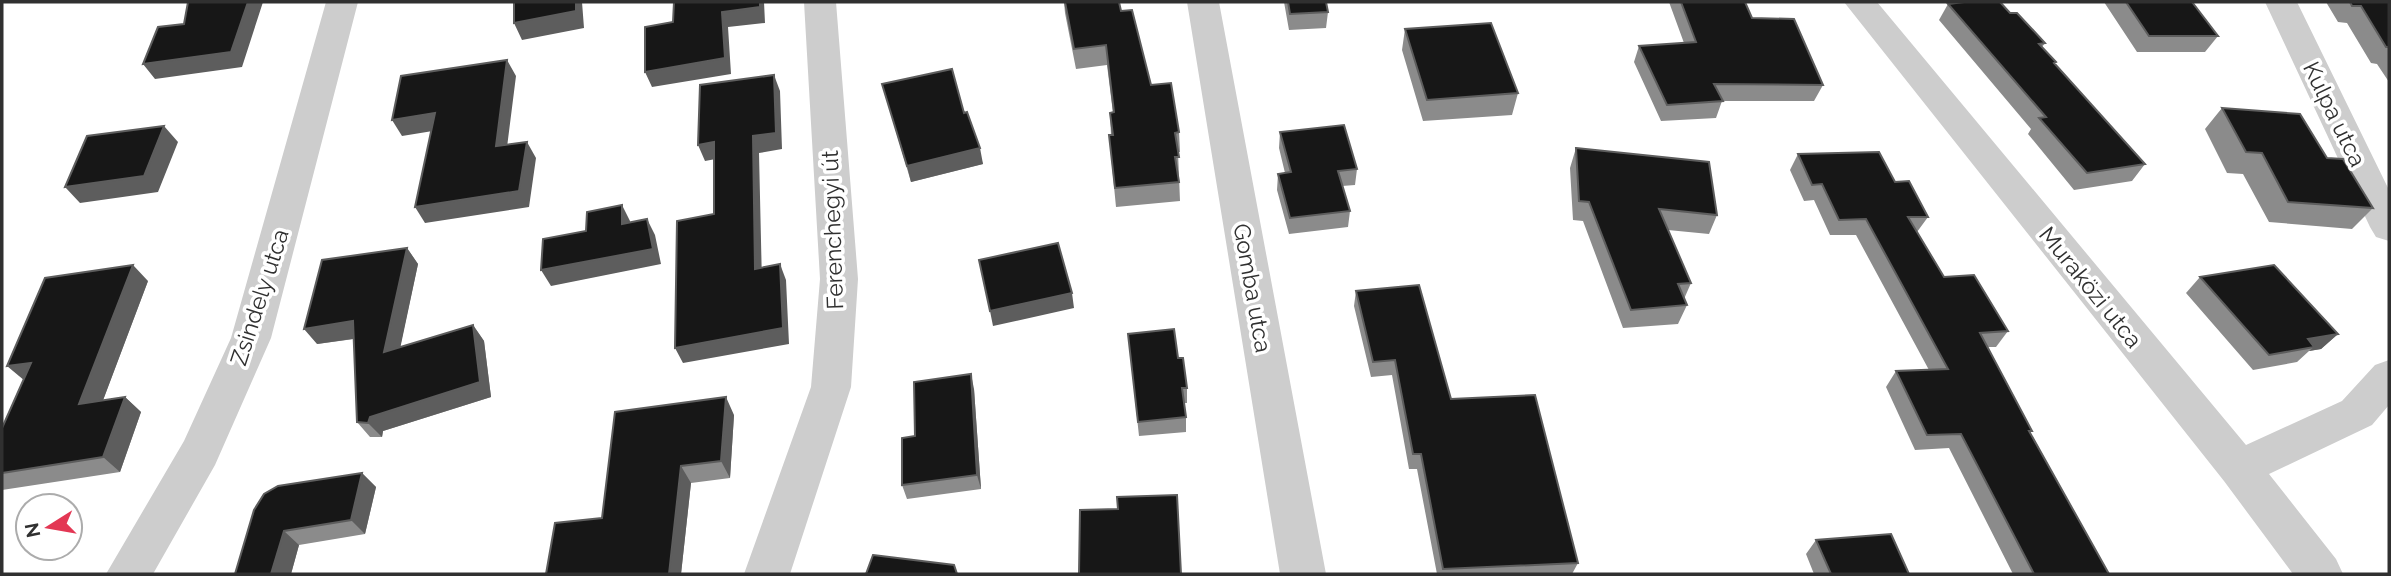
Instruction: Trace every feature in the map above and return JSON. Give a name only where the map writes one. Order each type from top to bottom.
[{"type":"street","name":"Zsindely utca","points":[[129,574],[200,452],[251,338],[342,2]]},
{"type":"street","name":"Ferenchegyi út","points":[[767,574],[831,387],[839,279],[821,2]]},
{"type":"street","name":"Gomba utca","points":[[1203,2],[1303,574]]},
{"type":"street","name":"Muraközi utca","points":[[1860,2],[2239,468],[2320,574]]},
{"type":"street","name":"Kulpa utca","points":[[2281,2],[2389,227]]},
{"type":"street","points":[[2239,468],[2357,413],[2389,377]]},
{"type":"building","points":[[188,2],[248,2],[231,52],[143,64],[158,27],[184,24]]},
{"type":"building","points":[[514,2],[576,2],[576,11],[514,23]]},
{"type":"building","points":[[674,2],[760,2],[760,7],[722,12],[725,58],[645,72],[645,27],[673,22]]},
{"type":"building","points":[[1065,2],[1119,2],[1121,11],[1132,10],[1151,85],[1171,83],[1179,132],[1175,133],[1179,157],[1175,157],[1179,182],[1115,188],[1109,135],[1113,135],[1110,113],[1114,112],[1106,45],[1074,49]]},
{"type":"building","points":[[1288,2],[1326,2],[1328,12],[1290,14]]},
{"type":"building","points":[[1681,2],[1745,2],[1752,18],[1794,19],[1823,85],[1714,84],[1723,101],[1667,105],[1639,46],[1696,42]]},
{"type":"building","points":[[2000,2],[2010,13],[2017,13],[2045,43],[2039,44],[2056,62],[2054,63],[2145,164],[2087,173],[2039,118],[2046,117],[1948,4]]},
{"type":"building","points":[[2126,2],[2192,2],[2218,36],[2149,36]]},
{"type":"building","points":[[2350,2],[2389,2],[2389,47],[2386,47],[2361,6],[2352,6]]},
{"type":"building","points":[[1491,23],[1518,93],[1427,100],[1405,29]]},
{"type":"building","points":[[507,60],[496,146],[527,142],[519,191],[415,207],[435,113],[392,120],[401,76]]},
{"type":"building","points":[[952,69],[964,113],[967,112],[980,148],[907,166],[882,84]]},
{"type":"building","points":[[774,75],[776,133],[753,136],[755,269],[780,264],[783,328],[675,348],[677,221],[714,214],[714,142],[698,145],[700,85]]},
{"type":"building","points":[[2222,108],[2300,114],[2327,158],[2343,159],[2373,208],[2288,202],[2262,153],[2246,152]]},
{"type":"building","points":[[1344,125],[1357,169],[1338,171],[1350,211],[1290,218],[1278,174],[1291,172],[1280,132]]},
{"type":"building","points":[[164,126],[144,176],[65,187],[87,136]]},
{"type":"building","points":[[1576,148],[1709,162],[1717,215],[1659,209],[1691,283],[1678,284],[1687,305],[1631,310],[1589,202],[1579,201]]},
{"type":"building","points":[[1879,152],[1895,182],[1909,181],[1928,217],[1908,217],[1944,277],[1974,275],[2008,331],[1980,333],[2032,431],[2029,431],[2109,574],[2034,574],[1961,434],[1927,435],[1896,371],[1948,369],[1866,219],[1839,220],[1822,184],[1812,185],[1798,154]]},
{"type":"building","points":[[622,205],[622,224],[647,219],[653,249],[541,270],[543,239],[586,231],[587,212]]},
{"type":"building","points":[[1058,243],[1072,293],[990,311],[979,260]]},
{"type":"building","points":[[407,248],[384,352],[473,325],[480,382],[370,417],[368,423],[357,422],[353,321],[304,329],[322,260]]},
{"type":"building","points":[[133,265],[79,404],[125,397],[103,457],[2,473],[2,428],[31,363],[7,366],[45,278]]},
{"type":"building","points":[[2274,265],[2338,334],[2308,339],[2314,347],[2269,355],[2200,277]]},
{"type":"building","points":[[1419,285],[1451,399],[1535,395],[1578,563],[1443,569],[1421,454],[1413,454],[1395,360],[1373,362],[1356,291]]},
{"type":"building","points":[[1174,329],[1178,358],[1183,358],[1187,388],[1182,388],[1186,417],[1138,422],[1128,334]]},
{"type":"building","points":[[971,374],[977,475],[902,485],[902,438],[915,436],[914,382]]},
{"type":"building","points":[[726,397],[721,461],[681,466],[669,574],[546,574],[555,523],[602,518],[615,412]]},
{"type":"building","points":[[362,473],[351,520],[284,531],[271,574],[235,574],[254,510],[264,494],[278,486]]},
{"type":"building","points":[[1177,495],[1181,574],[1079,574],[1080,510],[1118,509],[1117,497]]},
{"type":"building","points":[[1891,534],[1909,574],[1831,574],[1816,540]]},
{"type":"building","points":[[873,555],[954,565],[957,574],[866,574]]}]
